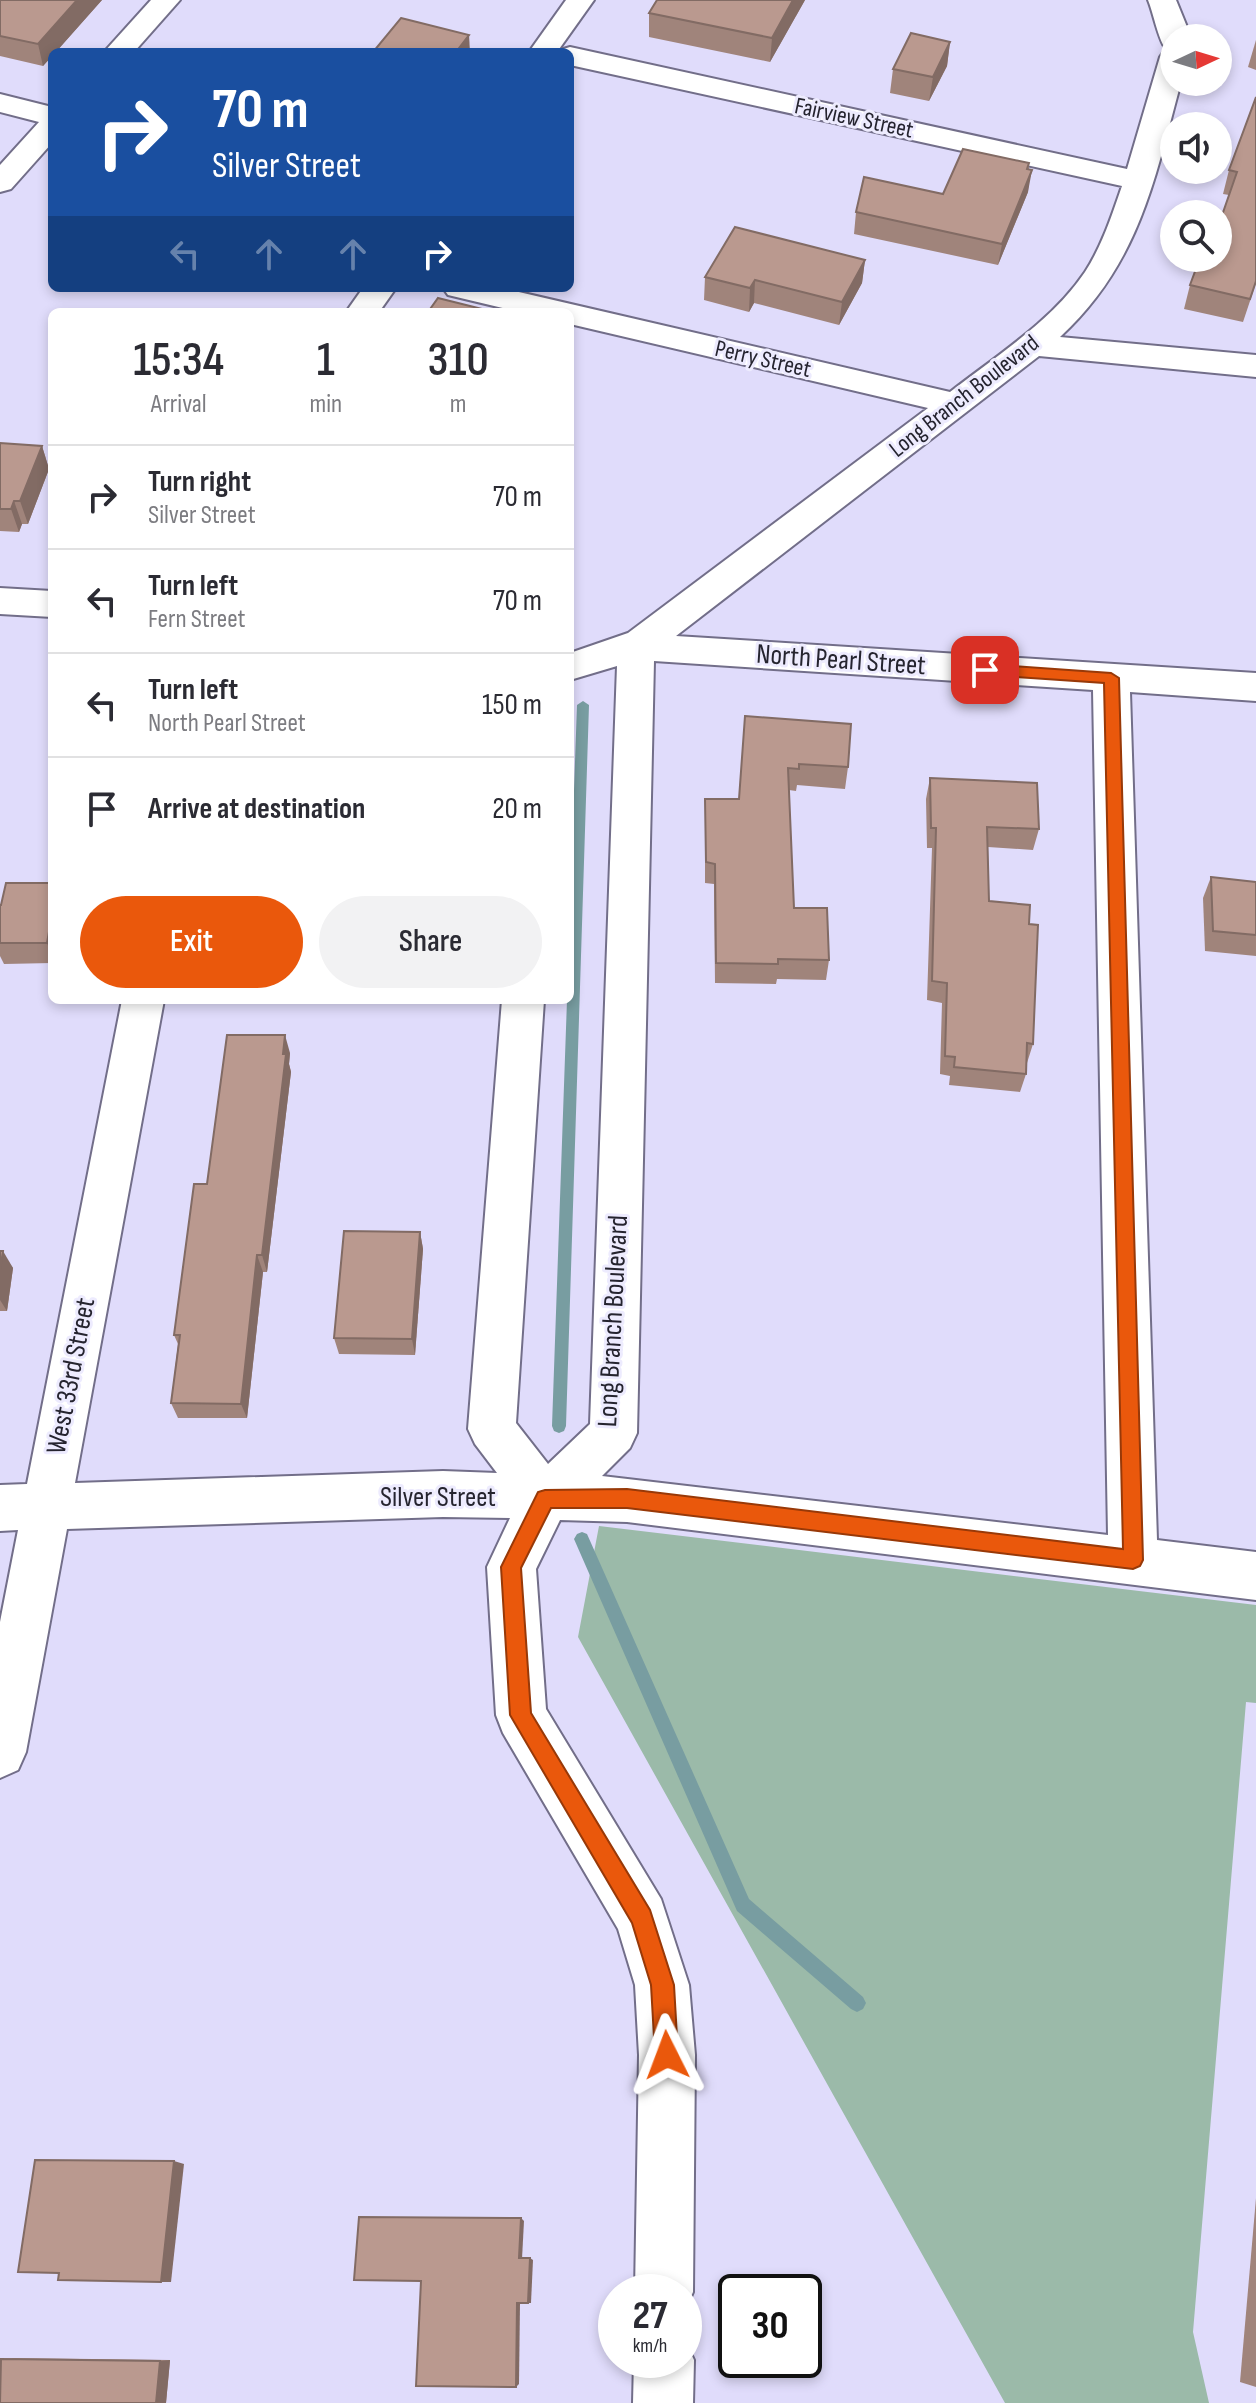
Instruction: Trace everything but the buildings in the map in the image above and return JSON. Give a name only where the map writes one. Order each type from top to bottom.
[{"type":"street","points":[[122,48],[166,0]]},
{"type":"street","points":[[556,48],[580,0]]},
{"type":"street","points":[[1162,0],[1172,24]]},
{"type":"street","name":"Fairview Street","points":[[574,58],[1137,180]]},
{"type":"street","name":"Long Branch Boulevard","points":[[574,666],[636,646],[1032,345],[1081,298],[1109,258],[1162,96]]},
{"type":"street","points":[[0,103],[48,115]]},
{"type":"street","points":[[0,183],[48,129]]},
{"type":"street","points":[[476,292],[545,308]]},
{"type":"street","name":"Perry Street","points":[[574,315],[956,404]]},
{"type":"street","points":[[1032,345],[1256,366]]},
{"type":"street","points":[[0,601],[48,604]]},
{"type":"street","name":"North Pearl Street","points":[[574,642],[1256,687]]},
{"type":"street","name":"Long Branch Boulevard","points":[[636,646],[613,1433],[545,1499],[511,1567],[521,1715],[642,1918],[662,1985],[667,2055],[664,2274]]},
{"type":"street","points":[[1111,678],[1133,1560]]},
{"type":"street","name":"West 33rd Street","points":[[0,1752],[23,1508],[142,1004]]},
{"type":"street","points":[[523,1004],[492,1429],[545,1499]]},
{"type":"street","name":"Silver Street","points":[[23,1508],[443,1494],[627,1499],[1256,1576]]},
{"type":"street","points":[[663,2403],[664,2378]]},
{"type":"green space","points":[[599,1526],[1256,1605],[1256,1703],[1246,1702],[1193,2332],[1209,2403],[1005,2403],[578,1637]]},
{"type":"waterway","points":[[574,975],[583,705]]},
{"type":"waterway","points":[[559,1426],[573,1004]]},
{"type":"waterway","points":[[582,1539],[743,1905],[857,2003]]},
{"type":"route","points":[[667,2055],[662,1985],[642,1918],[521,1715],[511,1567],[545,1499],[627,1499],[1133,1560],[1111,678],[985,670]]}]
